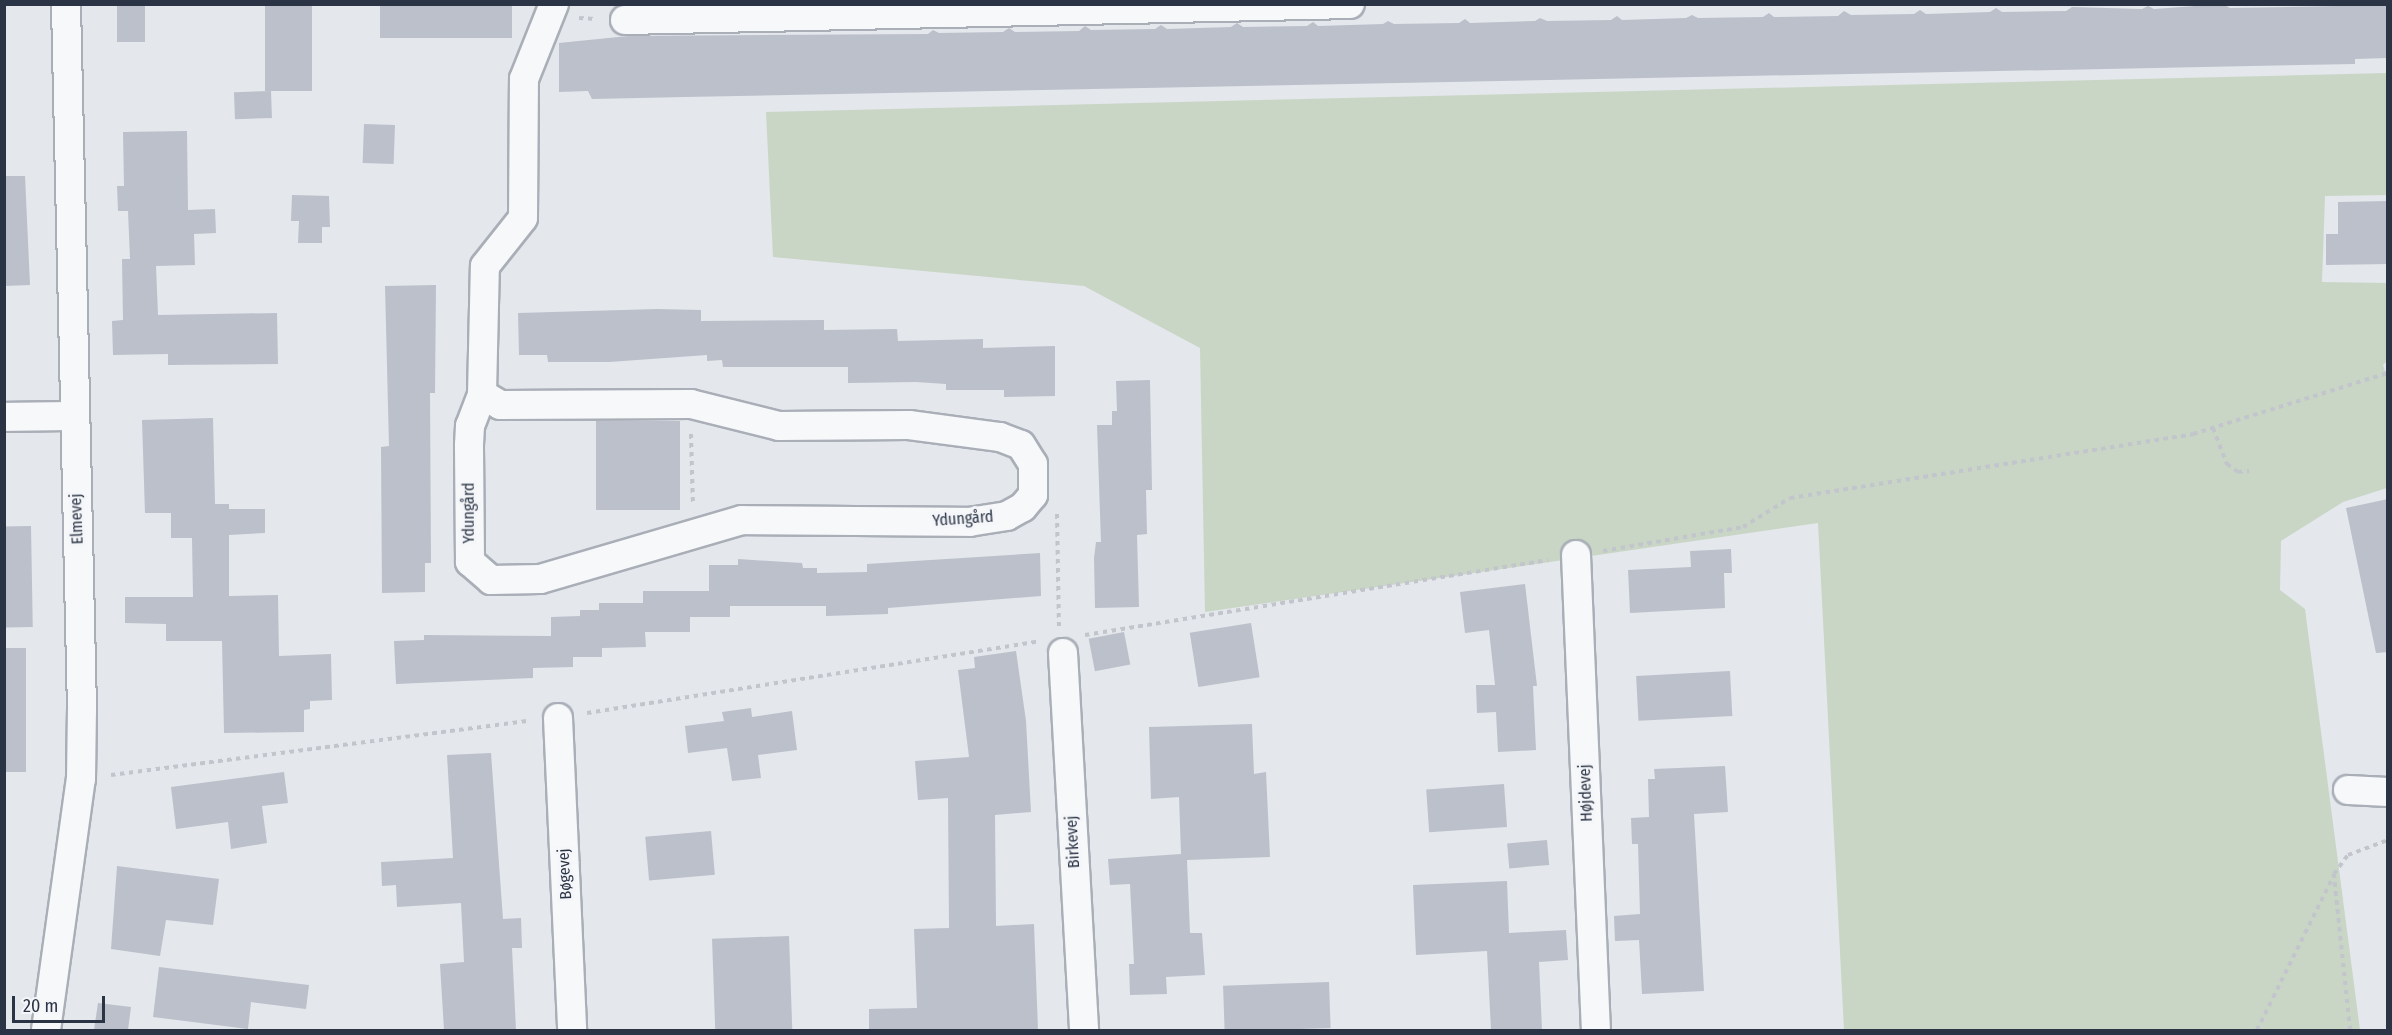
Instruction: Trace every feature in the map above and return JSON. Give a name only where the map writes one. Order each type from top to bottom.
[{"type":"street","name":"Elmevej","points":[[46,1030],[81,779],[82,710],[66,4]]},
{"type":"street","points":[[625,20],[1350,4]]},
{"type":"street","name":"Ydungård","points":[[482,394],[500,405],[691,404],[779,426],[909,425],[1000,437],[1021,445],[1033,464],[1033,495],[1023,507],[1007,516],[970,522],[742,520],[694,536],[540,579],[491,580],[470,562],[469,445],[470,426],[482,394],[485,266],[523,218],[524,79],[551,11]]},
{"type":"street","points":[[4,417],[74,416]]},
{"type":"street","name":"Højdevej","points":[[1575,555],[1596,1030]]},
{"type":"street","name":"Birkevej","points":[[1061,642],[1084,1030]]},
{"type":"street","name":"Bøgevej","points":[[558,718],[572,1030]]},
{"type":"street","points":[[2348,790],[2388,792]]},
{"type":"path","points":[[551,11],[625,20]]},
{"type":"path","points":[[81,779],[558,718],[1061,642],[1743,527],[1790,498],[2213,428],[2388,373]]},
{"type":"path","points":[[691,404],[694,536]]},
{"type":"path","points":[[2213,428],[2227,464],[2238,472],[2248,471]]},
{"type":"path","points":[[1057,507],[1061,642]]},
{"type":"path","points":[[2257,1030],[2334,874],[2348,855],[2388,840]]},
{"type":"path","points":[[2334,874],[2350,1030]]},
{"type":"green space","points":[[2387,73],[2387,195],[2325,196],[2322,282],[2387,283],[2387,361],[2383,365],[2388,380],[2387,488],[2343,502],[2281,541],[2280,590],[2305,609],[2360,1030],[1844,1030],[1818,523],[1205,612],[1200,348],[1084,286],[773,257],[766,112]]},
{"type":"building","points":[[117,4],[145,4],[145,42],[117,42]]},
{"type":"building","points":[[265,4],[312,4],[312,91],[265,91]]},
{"type":"building","points":[[380,4],[512,4],[512,38],[380,38]]},
{"type":"building","points":[[2223,4],[2230,8],[2388,5],[2388,58],[2355,59],[2355,64],[592,99],[588,91],[559,92],[559,43],[628,36],[928,34],[933,30],[939,33],[1003,32],[1009,28],[1015,32],[1079,31],[1085,26],[1091,30],[1155,29],[1161,25],[1167,29],[1231,27],[1237,23],[1243,27],[1307,26],[1313,22],[1318,26],[1383,24],[1388,21],[1394,24],[1459,23],[1465,19],[1470,23],[1535,21],[1540,18],[1547,21],[1611,20],[1617,16],[1622,20],[1686,18],[1692,15],[1698,18],[1763,17],[1769,13],[1774,17],[1838,16],[1844,11],[1851,15],[1914,14],[1920,10],[1926,14],[1990,12],[1996,8],[2002,12],[2066,11],[2072,7],[2142,9],[2148,6],[2154,9]]},
{"type":"building","points":[[271,91],[272,118],[235,119],[234,92]]},
{"type":"building","points":[[364,124],[395,125],[394,164],[363,163]]},
{"type":"building","points":[[187,131],[188,210],[215,209],[216,233],[194,234],[195,265],[156,266],[158,315],[277,313],[278,364],[168,365],[168,354],[113,355],[112,321],[123,320],[122,259],[130,259],[128,211],[118,211],[117,186],[124,186],[123,132]]},
{"type":"building","points":[[4,176],[25,176],[30,285],[4,286]]},
{"type":"building","points":[[292,195],[329,196],[330,227],[322,227],[322,243],[298,243],[299,221],[291,221]]},
{"type":"building","points":[[2388,201],[2388,264],[2326,265],[2326,234],[2338,234],[2338,202]]},
{"type":"building","points":[[436,285],[435,393],[430,393],[431,563],[425,563],[425,592],[382,593],[381,447],[389,446],[385,286]]},
{"type":"building","points":[[701,310],[701,321],[824,320],[824,330],[897,329],[898,341],[983,339],[983,348],[1055,346],[1055,396],[1004,397],[1004,390],[946,390],[946,384],[916,382],[848,383],[848,367],[723,367],[722,360],[707,361],[707,355],[609,362],[548,362],[547,355],[519,355],[518,313]]},
{"type":"building","points":[[1150,380],[1152,490],[1146,490],[1147,534],[1137,535],[1139,607],[1095,608],[1094,558],[1096,542],[1101,542],[1097,425],[1112,425],[1112,411],[1117,411],[1116,381]]},
{"type":"building","points":[[213,418],[215,504],[229,504],[229,509],[265,509],[265,533],[229,535],[229,596],[278,595],[279,656],[331,654],[332,700],[310,701],[310,709],[304,710],[304,732],[224,733],[222,641],[166,641],[166,624],[125,623],[125,597],[193,597],[192,538],[171,538],[171,513],[145,513],[142,420]]},
{"type":"building","points":[[596,421],[680,421],[680,510],[596,510]]},
{"type":"building","points":[[2388,499],[2388,652],[2376,653],[2346,508]]},
{"type":"building","points":[[4,526],[31,526],[33,627],[6,627]]},
{"type":"building","points":[[1731,549],[1732,573],[1724,573],[1725,608],[1630,613],[1628,570],[1691,567],[1690,551]]},
{"type":"building","points":[[1040,553],[1041,596],[888,608],[888,614],[826,616],[826,606],[730,606],[730,617],[690,617],[690,632],[645,632],[646,647],[602,648],[602,657],[573,657],[573,667],[533,668],[533,678],[396,684],[394,641],[424,640],[424,635],[551,636],[551,617],[580,616],[580,610],[599,610],[599,603],[643,603],[643,591],[709,591],[709,565],[738,565],[738,559],[802,563],[803,568],[817,568],[817,573],[867,572],[867,564]]},
{"type":"building","points":[[1525,584],[1537,686],[1533,686],[1536,750],[1498,752],[1496,712],[1477,713],[1476,685],[1495,685],[1489,630],[1465,633],[1460,592]]},
{"type":"building","points":[[1251,623],[1260,677],[1198,687],[1190,633]]},
{"type":"building","points":[[1124,632],[1130,664],[1095,671],[1089,639]]},
{"type":"building","points":[[4,648],[26,648],[26,772],[4,772]]},
{"type":"building","points":[[1016,651],[1026,721],[1031,812],[995,815],[996,926],[1034,924],[1038,1030],[869,1030],[869,1009],[917,1008],[914,929],[949,928],[948,798],[918,800],[915,761],[969,757],[958,670],[975,668],[974,657]]},
{"type":"building","points":[[1730,671],[1732,716],[1638,721],[1636,676]]},
{"type":"building","points":[[751,708],[752,717],[792,711],[797,750],[758,755],[761,778],[732,781],[727,748],[688,753],[685,726],[724,721],[722,712]]},
{"type":"building","points":[[1252,724],[1254,774],[1266,772],[1270,857],[1187,860],[1190,933],[1202,933],[1205,975],[1166,977],[1167,994],[1130,995],[1129,964],[1134,964],[1130,884],[1110,885],[1108,859],[1181,854],[1179,797],[1151,799],[1149,727]]},
{"type":"building","points":[[491,753],[503,919],[521,918],[522,948],[512,948],[516,1030],[444,1030],[440,964],[464,962],[461,903],[397,907],[396,885],[382,886],[381,862],[453,858],[447,755]]},
{"type":"building","points":[[1725,766],[1728,812],[1694,814],[1704,991],[1642,994],[1639,940],[1615,941],[1614,916],[1640,914],[1638,844],[1632,844],[1631,818],[1649,817],[1648,779],[1655,779],[1654,769]]},
{"type":"building","points":[[284,772],[288,803],[262,806],[267,843],[231,849],[228,822],[176,829],[171,787]]},
{"type":"building","points":[[1504,784],[1507,827],[1429,832],[1426,789]]},
{"type":"building","points":[[711,831],[715,875],[649,881],[645,837]]},
{"type":"building","points":[[1547,840],[1549,865],[1509,868],[1507,843]]},
{"type":"building","points":[[117,866],[219,879],[213,925],[166,920],[160,956],[111,949]]},
{"type":"building","points":[[1507,881],[1509,933],[1566,930],[1568,960],[1539,962],[1542,1030],[1491,1030],[1487,951],[1416,955],[1413,885]]},
{"type":"building","points":[[789,936],[792,1030],[715,1030],[712,939]]},
{"type":"building","points":[[159,967],[309,985],[306,1009],[251,1002],[248,1029],[153,1017]]},
{"type":"building","points":[[1329,982],[1331,1028],[1225,1030],[1223,986]]},
{"type":"building","points":[[98,1003],[131,1007],[128,1030],[94,1030]]}]
